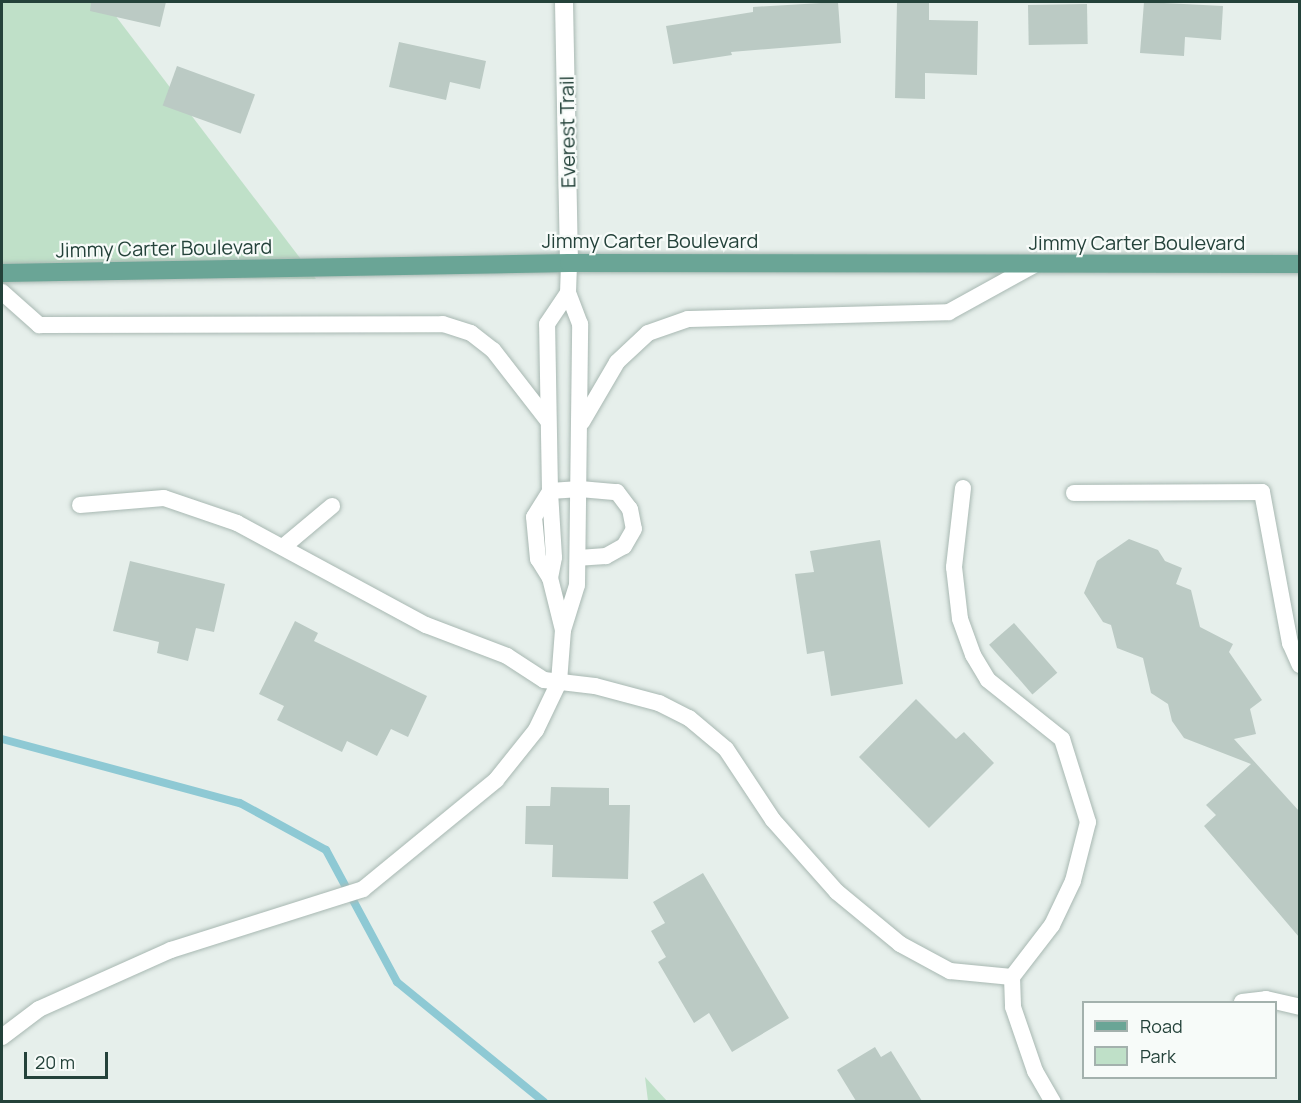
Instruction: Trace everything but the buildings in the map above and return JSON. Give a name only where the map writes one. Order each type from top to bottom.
[{"type":"main road","name":"Jimmy Carter Boulevard","points":[[2,273],[569,263],[1299,264]]},
{"type":"street","name":"Everest Trail","points":[[564,2],[569,263]]},
{"type":"lane","points":[[2,1037],[39,1009],[171,950],[363,889],[496,780],[536,730],[559,682],[563,630],[577,585],[579,558],[582,423],[580,324],[568,293],[569,263]]},
{"type":"lane","points":[[582,423],[617,362],[648,333],[688,319],[949,312],[1036,264]]},
{"type":"lane","points":[[2,292],[39,325],[443,324],[471,333],[493,350],[548,421]]},
{"type":"lane","points":[[563,630],[550,578],[538,559],[534,517],[550,491],[547,324],[568,293]]},
{"type":"lane","points":[[963,488],[954,567],[960,619],[973,655],[988,681],[1062,739],[1088,822],[1073,881],[1052,925],[1012,977],[1013,1007],[1035,1071],[1053,1101]]},
{"type":"lane","points":[[550,491],[580,489],[617,492],[630,509],[634,529],[624,546],[606,556],[579,558]]},
{"type":"lane","points":[[1074,494],[1262,492],[1290,643],[1299,665]]},
{"type":"lane","points":[[80,505],[164,498],[237,523],[426,625],[507,656],[544,680],[595,686],[659,703],[690,718],[726,749],[773,820],[837,892],[900,945],[950,971],[1012,977]]},
{"type":"lane","points":[[283,547],[332,506]]},
{"type":"lane","points":[[1250,1001],[1266,999],[1274,1001]]},
{"type":"lane","points":[[1277,1002],[1299,1007]]},
{"type":"green space","points":[[2,2],[105,2],[316,279],[2,276]]},
{"type":"green space","points":[[645,1077],[667,1101],[648,1101]]},
{"type":"waterway","points":[[2,739],[240,803],[326,850],[397,982],[544,1102]]}]
